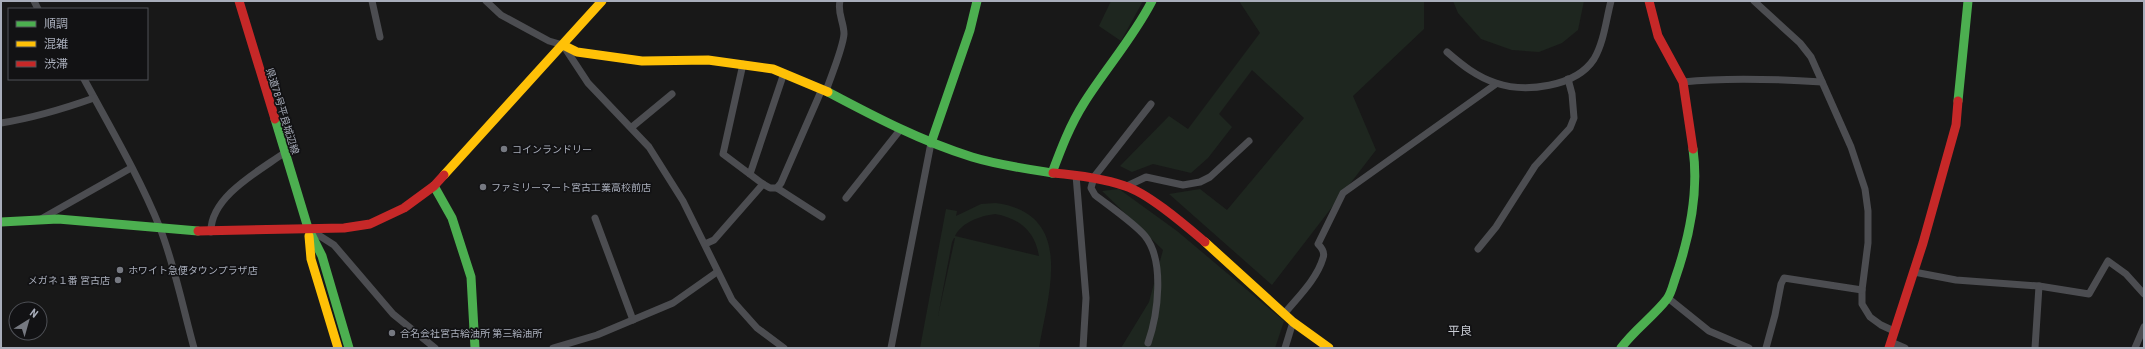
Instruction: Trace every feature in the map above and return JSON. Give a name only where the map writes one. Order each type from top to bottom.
[{"type":"street","name":"県道78号平良城辺線","points":[[239,1],[308,228],[322,256],[349,348]]},
{"type":"street","points":[[372,1],[380,37]]},
{"type":"street","points":[[486,1],[501,15],[549,41],[563,45],[577,52],[642,61],[665,62],[708,60],[773,69],[824,90],[900,130],[930,143],[974,158],[1052,173],[1094,177],[1128,186],[1158,205],[1191,230],[1293,322],[1329,348]]},
{"type":"street","points":[[1,222],[58,219],[211,232],[344,228],[370,224],[404,208],[434,186],[542,65],[563,45],[602,1]]},
{"type":"street","points":[[777,188],[781,183],[824,90],[844,36],[844,26],[839,14],[840,1]]},
{"type":"street","points":[[891,348],[930,143],[970,30],[977,1]]},
{"type":"street","points":[[1052,173],[1059,152],[1077,115],[1091,92],[1116,61],[1152,1]]},
{"type":"street","points":[[1447,52],[1463,66],[1496,84],[1541,87],[1568,79],[1586,68],[1598,52],[1611,1]]},
{"type":"street","points":[[1621,348],[1632,333],[1668,298],[1679,267],[1690,225],[1693,195],[1694,157],[1683,82],[1658,36],[1649,1]]},
{"type":"street","points":[[1754,1],[1800,43],[1811,58],[1851,147],[1865,189],[1868,211],[1868,243],[1862,290],[1862,304],[1870,317],[1881,325],[1894,331]]},
{"type":"street","points":[[1905,348],[1890,345],[1948,159],[1956,125],[1968,1]]},
{"type":"street","points":[[563,45],[588,83],[632,127],[649,147],[672,182],[705,244],[727,293],[739,309],[757,328],[784,348]]},
{"type":"street","points":[[743,64],[723,154],[763,184],[770,188],[777,188],[822,217]]},
{"type":"street","points":[[750,174],[784,73]]},
{"type":"street","points":[[1478,248],[1496,226],[1535,166],[1570,128],[1574,118],[1572,94],[1568,79]]},
{"type":"street","points":[[1683,82],[1701,80],[1776,79],[1822,82]]},
{"type":"street","points":[[85,80],[131,168],[160,228],[180,291],[194,348]]},
{"type":"street","points":[[1284,314],[1315,274],[1323,258],[1324,253],[1318,244],[1343,193],[1496,84]]},
{"type":"street","points":[[632,127],[672,94]]},
{"type":"street","points":[[1,123],[60,110],[94,98]]},
{"type":"street","points":[[1148,343],[1154,328],[1157,301],[1155,258],[1151,245],[1143,234],[1095,195],[1091,188],[1094,177],[1151,104]]},
{"type":"street","points":[[846,198],[900,130]]},
{"type":"street","points":[[1128,186],[1146,177],[1183,185],[1200,182],[1210,177],[1249,141]]},
{"type":"street","points":[[211,232],[211,224],[227,194],[284,152]]},
{"type":"street","points":[[39,220],[131,168]]},
{"type":"street","points":[[1076,175],[1086,298],[1083,348]]},
{"type":"street","points":[[705,244],[714,240],[763,184]]},
{"type":"street","points":[[434,186],[452,218],[471,277],[475,348]]},
{"type":"street","points":[[595,218],[633,320]]},
{"type":"street","name":"県道78号平良城辺線","points":[[308,228],[311,259],[338,348]]},
{"type":"street","points":[[308,228],[334,246],[394,314],[435,348]]},
{"type":"street","points":[[1914,272],[1956,280],[2038,286],[2089,294],[2108,261],[2126,274],[2143,291]]},
{"type":"street","points":[[553,348],[597,335],[673,303],[717,272]]},
{"type":"street","points":[[1766,348],[1775,315],[1781,284],[1784,278],[1862,290]]},
{"type":"street","points":[[2035,348],[2038,286]]},
{"type":"street","points":[[1668,298],[1709,331],[1749,348]]},
{"type":"street","points":[[1285,348],[1293,322]]},
{"type":"street","points":[[2135,348],[2144,326]]},
{"type":"shaded area","points":[[1111,1],[1143,1],[1121,41],[1099,26]]},
{"type":"shaded area","points":[[1239,1],[1424,1],[1424,29],[1353,96],[1376,150],[1272,285],[1169,194],[1200,189],[1227,210],[1304,118],[1252,70],[1219,114],[1232,127],[1208,158],[1191,173],[1153,164],[1132,172],[1120,166],[1169,116],[1188,129],[1260,33]]},
{"type":"shaded area","points":[[1453,1],[1584,1],[1578,30],[1562,43],[1539,52],[1512,50],[1481,39],[1458,13]]},
{"type":"shaded area","points":[[1119,189],[1177,231],[1284,321],[1275,348],[1121,348],[1149,302],[1163,250],[1102,191]]},
{"type":"shaded area","points":[[996,203],[1021,210],[1038,223],[1047,239],[1051,259],[1050,281],[1039,348],[920,348],[946,209],[957,211],[956,216],[981,204]],"holes":[[[995,214],[1018,222],[1024,227],[1034,239],[1039,256],[955,236],[962,227],[972,220]],[[955,238],[938,316],[952,242]]]},
{"type":"traffic: fast","points":[[931,143],[970,30],[977,1]]},
{"type":"traffic: fast","points":[[1052,173],[1066,137],[1079,111],[1145,15],[1152,1]]},
{"type":"traffic: fast","points":[[1958,101],[1968,1]]},
{"type":"traffic: fast","points":[[828,92],[898,128],[953,151],[992,162],[1053,173]]},
{"type":"traffic: fast","points":[[275,119],[308,228],[322,256],[349,348]]},
{"type":"traffic: fast","points":[[1621,348],[1632,335],[1662,306],[1672,289],[1685,248],[1692,215],[1695,182],[1693,149]]},
{"type":"traffic: fast","points":[[434,186],[452,218],[471,277],[475,348]]},
{"type":"traffic: fast","points":[[1,222],[58,219],[198,231]]},
{"type":"traffic: slow","points":[[444,175],[602,1]]},
{"type":"traffic: slow","points":[[563,45],[577,52],[642,61],[708,60],[773,69],[828,92]]},
{"type":"traffic: slow","points":[[309,236],[311,259],[338,348]]},
{"type":"traffic: slow","points":[[1205,242],[1293,322],[1329,348]]},
{"type":"traffic: jam","points":[[239,1],[275,119]]},
{"type":"traffic: jam","points":[[1649,1],[1658,36],[1683,82],[1693,149]]},
{"type":"traffic: jam","points":[[1889,348],[1923,243],[1956,125],[1958,101]]},
{"type":"traffic: jam","points":[[1053,173],[1099,179],[1116,183],[1134,190],[1145,195],[1188,227],[1205,242]]},
{"type":"traffic: jam","points":[[198,231],[344,228],[370,224],[404,208],[434,186],[444,175]]},
{"type":"place","name":"コインランドリー","points":[[504,149]]},
{"type":"place","name":"ファミリーマート宮古工業高校前店","points":[[483,187]]},
{"type":"place","name":"ホワイト急便タウンプラザ店","points":[[120,270]]},
{"type":"place","name":"メガネ１番 宮古店","points":[[118,280]]},
{"type":"place","name":"合名会社宮古給油所 第三給油所","points":[[392,333]]},
{"type":"district","name":"平良","points":[[1460,331]]}]
